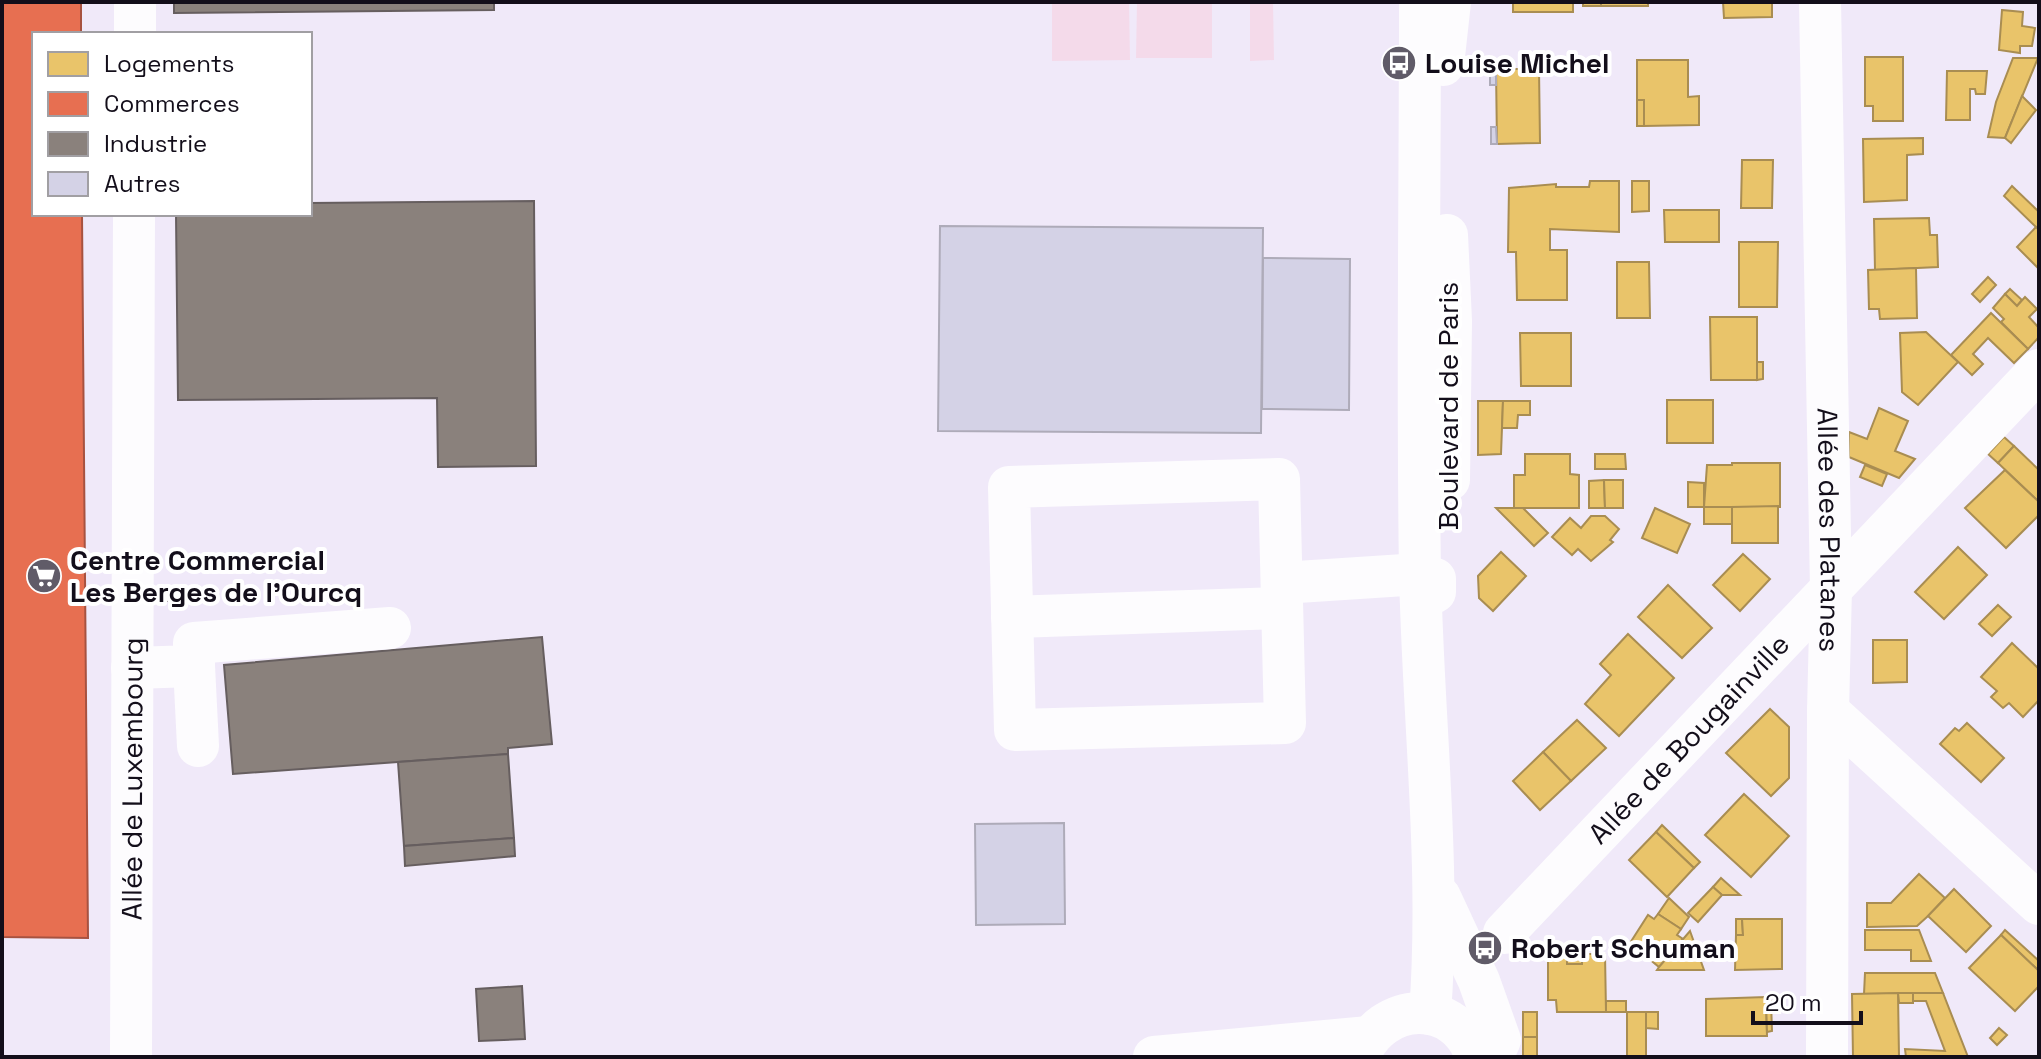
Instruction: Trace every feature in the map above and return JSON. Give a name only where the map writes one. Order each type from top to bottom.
[{"type":"street","points":[[135,2],[135,32]]},
{"type":"street","name":"Boulevard de Paris","points":[[1420,2],[1420,574],[1432,809],[1435,947],[1430,1014]]},
{"type":"street","name":"Boulevard de Paris","points":[[1432,809],[1437,665],[1448,556],[1451,321],[1443,57],[1450,2]]},
{"type":"street","name":"Allée des Platanes","points":[[1820,2],[1831,588],[1827,1057]]},
{"type":"street","name":"Allée de Luxembourg","points":[[131,1057],[134,216]]},
{"type":"street","name":"Allée de Bougainville","points":[[1504,933],[2039,370]]},
{"type":"street","points":[[1279,479],[1282,596],[1285,723],[1015,730],[1009,487],[1279,479]]},
{"type":"street","points":[[1012,617],[1282,596],[1420,574],[1435,579],[1437,665]]},
{"type":"street","points":[[198,746],[194,643],[390,628]]},
{"type":"street","points":[[132,668],[194,666]]},
{"type":"street","points":[[1828,711],[2039,904]]},
{"type":"street","points":[[1434,885],[1479,981],[1500,1040],[1492,1057]]},
{"type":"street","points":[[1154,1057],[1364,1047],[1381,1025],[1413,1013],[1448,1020],[1462,1032],[1476,1057]]},
{"type":"shaded area","points":[[1052,2],[1129,2],[1130,60],[1052,61]]},
{"type":"shaded area","points":[[1137,2],[1212,2],[1212,58],[1136,58]]},
{"type":"shaded area","points":[[1250,2],[1273,2],[1274,60],[1250,61]]},
{"type":"building: Logements","points":[[1513,2],[1573,2],[1573,12],[1513,12]]},
{"type":"building: Logements","points":[[1583,2],[1601,2],[1601,6],[1583,6]]},
{"type":"building: Logements","points":[[1601,2],[1648,2],[1648,6],[1601,6]]},
{"type":"building: Logements","points":[[1723,2],[1772,2],[1772,17],[1724,18]]},
{"type":"building: Logements","points":[[1941,2],[1941,3],[1893,3]]},
{"type":"building: Logements","points":[[2002,10],[2023,12],[2022,26],[2035,28],[2032,46],[2020,46],[2020,53],[1999,50]]},
{"type":"building: Logements","points":[[1865,57],[1903,57],[1903,121],[1873,121],[1873,106],[1865,106]]},
{"type":"building: Logements","points":[[2013,58],[2038,58],[2005,138],[1988,137],[1996,102]]},
{"type":"building: Logements","points":[[1637,60],[1688,60],[1688,97],[1699,96],[1699,125],[1644,126],[1644,100],[1637,100]]},
{"type":"building: Logements","points":[[1496,69],[1539,69],[1540,143],[1497,144]]},
{"type":"building: Logements","points":[[1947,71],[1987,71],[1985,94],[1976,94],[1975,89],[1970,89],[1970,120],[1946,120]]},
{"type":"building: Logements","points":[[2022,96],[2036,110],[2011,143],[2005,138]]},
{"type":"building: Logements","points":[[1637,100],[1644,100],[1644,126],[1637,126]]},
{"type":"building: Logements","points":[[1923,138],[1923,154],[1907,155],[1907,200],[1864,202],[1863,139]]},
{"type":"building: Logements","points":[[1742,160],[1773,160],[1772,208],[1741,208]]},
{"type":"building: Logements","points":[[1590,181],[1619,181],[1619,232],[1550,229],[1550,250],[1567,250],[1567,300],[1517,300],[1516,252],[1508,252],[1509,188],[1556,184],[1556,187],[1589,187]]},
{"type":"building: Logements","points":[[1632,181],[1649,181],[1649,211],[1632,212]]},
{"type":"building: Logements","points":[[2012,186],[2039,212],[2039,230],[2004,196]]},
{"type":"building: Logements","points":[[1664,210],[1719,210],[1719,242],[1665,242]]},
{"type":"building: Logements","points":[[1929,218],[1930,235],[1937,235],[1938,267],[1875,270],[1874,219]]},
{"type":"building: Logements","points":[[2036,227],[2039,230],[2039,269],[2017,247]]},
{"type":"building: Logements","points":[[1739,242],[1778,242],[1777,307],[1739,307]]},
{"type":"building: Logements","points":[[1617,262],[1649,262],[1650,318],[1617,318]]},
{"type":"building: Logements","points":[[1916,268],[1917,318],[1880,319],[1879,309],[1869,309],[1868,270]]},
{"type":"building: Logements","points":[[1988,277],[1996,285],[1980,302],[1972,294]]},
{"type":"building: Logements","points":[[2010,289],[2022,300],[2017,306],[2005,294]]},
{"type":"building: Logements","points":[[2005,294],[2017,306],[2025,297],[2037,309],[2029,317],[2039,328],[2039,337],[2028,349],[2001,322],[2004,319],[1993,308]]},
{"type":"building: Logements","points":[[1991,313],[2028,349],[2014,363],[1988,338],[1973,354],[1983,364],[1972,375],[1951,355]]},
{"type":"building: Logements","points":[[1710,317],[1757,317],[1757,380],[1711,380]]},
{"type":"building: Logements","points":[[1926,332],[1958,362],[1918,405],[1902,392],[1900,333]]},
{"type":"building: Logements","points":[[1520,333],[1571,333],[1571,386],[1521,386]]},
{"type":"building: Logements","points":[[1757,362],[1763,362],[1763,379],[1757,380]]},
{"type":"building: Logements","points":[[1667,400],[1713,400],[1713,443],[1667,443]]},
{"type":"building: Logements","points":[[1478,401],[1503,401],[1501,454],[1478,455]]},
{"type":"building: Logements","points":[[1503,401],[1530,401],[1530,415],[1518,415],[1517,428],[1502,428]]},
{"type":"building: Logements","points":[[1879,408],[1908,421],[1895,451],[1915,459],[1899,478],[1849,457],[1849,432],[1867,439]]},
{"type":"building: Logements","points":[[2004,437],[2014,446],[1998,463],[1988,454]]},
{"type":"building: Logements","points":[[2014,446],[2039,470],[2037,500],[1998,463]]},
{"type":"building: Logements","points":[[1525,454],[1570,454],[1570,474],[1579,475],[1579,508],[1514,508],[1514,475],[1525,475]]},
{"type":"building: Logements","points":[[1595,454],[1625,454],[1626,469],[1595,469]]},
{"type":"building: Logements","points":[[1780,463],[1780,507],[1704,507],[1707,465]]},
{"type":"building: Logements","points":[[1865,465],[1887,474],[1882,486],[1860,477]]},
{"type":"building: Logements","points":[[2005,470],[2039,502],[2039,515],[2006,548],[1965,508]]},
{"type":"building: Logements","points":[[1604,480],[1605,508],[1589,508],[1589,481]]},
{"type":"building: Logements","points":[[1604,480],[1623,480],[1623,508],[1605,508]]},
{"type":"building: Logements","points":[[1688,482],[1704,483],[1704,507],[1688,507]]},
{"type":"building: Logements","points":[[1778,506],[1778,543],[1732,543],[1732,507]]},
{"type":"building: Logements","points":[[1704,507],[1732,507],[1732,524],[1704,524]]},
{"type":"building: Logements","points":[[1496,508],[1523,508],[1548,533],[1534,546]]},
{"type":"building: Logements","points":[[1655,508],[1690,524],[1677,553],[1642,538]]},
{"type":"building: Logements","points":[[1591,516],[1605,516],[1619,529],[1610,540],[1613,542],[1591,561],[1578,549],[1572,555],[1552,537],[1570,518],[1581,528]]},
{"type":"building: Logements","points":[[1958,547],[1987,575],[1944,619],[1915,592]]},
{"type":"building: Logements","points":[[1501,552],[1526,576],[1493,611],[1479,598],[1478,576]]},
{"type":"building: Logements","points":[[1743,554],[1770,579],[1740,611],[1713,585]]},
{"type":"building: Logements","points":[[1668,585],[1712,628],[1682,658],[1638,617]]},
{"type":"building: Logements","points":[[1998,605],[2011,617],[1992,636],[1979,624]]},
{"type":"building: Logements","points":[[1628,634],[1674,678],[1619,736],[1585,704],[1611,675],[1600,664]]},
{"type":"building: Logements","points":[[1873,640],[1907,640],[1907,682],[1873,683]]},
{"type":"building: Logements","points":[[2012,643],[2039,669],[2039,700],[2023,717],[2009,703],[2003,708],[1991,697],[1997,691],[1981,677]]},
{"type":"building: Logements","points":[[1770,709],[1789,727],[1789,778],[1771,796],[1726,753]]},
{"type":"building: Logements","points":[[1577,720],[1606,748],[1571,781],[1543,752]]},
{"type":"building: Logements","points":[[1967,723],[2004,758],[1981,782],[1940,744],[1955,728],[1959,731]]},
{"type":"building: Logements","points":[[1543,752],[1571,781],[1540,810],[1513,781]]},
{"type":"building: Logements","points":[[1744,794],[1789,836],[1751,877],[1705,835]]},
{"type":"building: Logements","points":[[1662,825],[1700,862],[1694,868],[1656,832]]},
{"type":"building: Logements","points":[[1656,832],[1694,868],[1667,897],[1629,860]]},
{"type":"building: Logements","points":[[1919,874],[1945,898],[1928,916],[1917,926],[1867,927],[1867,903],[1891,903]]},
{"type":"building: Logements","points":[[1721,878],[1740,895],[1722,895],[1713,887]]},
{"type":"building: Logements","points":[[1713,887],[1722,895],[1698,922],[1688,913]]},
{"type":"building: Logements","points":[[1954,889],[1991,926],[1966,952],[1928,916]]},
{"type":"building: Logements","points":[[1669,898],[1689,917],[1681,929],[1658,914]]},
{"type":"building: Logements","points":[[1658,914],[1681,929],[1677,935],[1683,939],[1659,967],[1630,943],[1648,915],[1654,919]]},
{"type":"building: Logements","points":[[1736,919],[1742,919],[1743,935],[1736,935]]},
{"type":"building: Logements","points":[[1742,919],[1782,919],[1782,969],[1735,970],[1736,935],[1743,935]]},
{"type":"building: Logements","points":[[1865,930],[1919,930],[1931,961],[1911,961],[1911,950],[1865,950]]},
{"type":"building: Logements","points":[[2005,930],[2039,961],[2039,971],[2001,935]]},
{"type":"building: Logements","points":[[1690,931],[1704,970],[1657,970],[1659,967]]},
{"type":"building: Logements","points":[[2001,935],[2039,971],[2039,986],[2015,1011],[1969,968]]},
{"type":"building: Logements","points":[[1548,954],[1567,954],[1567,964],[1582,964],[1582,954],[1605,954],[1606,1012],[1557,1012],[1556,1000],[1548,1000]]},
{"type":"building: Logements","points":[[1567,954],[1582,954],[1582,964],[1567,964]]},
{"type":"building: Logements","points":[[1865,973],[1935,973],[1943,993],[1864,994]]},
{"type":"building: Logements","points":[[1898,993],[1913,993],[1913,1003],[1899,1003]]},
{"type":"building: Logements","points":[[1898,993],[1899,1057],[1853,1057],[1852,994]]},
{"type":"building: Logements","points":[[1913,993],[1943,993],[1968,1057],[1906,1057],[1905,1049],[1945,1051],[1926,1001],[1913,1001]]},
{"type":"building: Logements","points":[[1766,997],[1767,1036],[1706,1036],[1706,999]]},
{"type":"building: Logements","points":[[1606,1001],[1626,1001],[1626,1012],[1606,1012]]},
{"type":"building: Logements","points":[[1766,1001],[1771,1001],[1772,1031],[1767,1032]]},
{"type":"building: Logements","points":[[1523,1012],[1537,1012],[1537,1037],[1523,1037]]},
{"type":"building: Logements","points":[[1627,1012],[1646,1012],[1646,1057],[1627,1057]]},
{"type":"building: Logements","points":[[1646,1012],[1658,1012],[1658,1029],[1646,1028]]},
{"type":"building: Logements","points":[[1999,1028],[2007,1035],[1997,1045],[1990,1038]]},
{"type":"building: Logements","points":[[1523,1037],[1537,1037],[1537,1057],[1523,1057]]},
{"type":"building: Commerces","name":"Centre Commercial Les Berges de l'Ourcq","points":[[2,2],[81,2],[81,32],[32,32],[32,216],[82,216],[88,938],[2,937]]},
{"type":"building: Industrie","points":[[174,2],[494,2],[494,10],[174,13]]},
{"type":"building: Industrie","points":[[534,201],[536,466],[438,467],[437,398],[178,400],[176,216],[312,216],[312,203]]},
{"type":"building: Industrie","points":[[167,593],[185,593],[185,601],[167,601]]},
{"type":"building: Industrie","points":[[542,637],[552,744],[508,748],[508,754],[233,774],[224,665]]},
{"type":"building: Industrie","points":[[508,754],[514,838],[404,846],[398,762]]},
{"type":"building: Industrie","points":[[514,838],[515,856],[405,866],[404,846]]},
{"type":"building: Industrie","points":[[522,986],[525,1039],[479,1041],[476,989]]},
{"type":"building: Autres","points":[[1490,69],[1496,69],[1496,85],[1490,85]]},
{"type":"building: Autres","points":[[1491,127],[1496,127],[1497,144],[1491,144]]},
{"type":"building: Autres","points":[[940,226],[1263,228],[1261,433],[938,431]]},
{"type":"building: Autres","points":[[1263,258],[1350,259],[1349,410],[1262,409]]},
{"type":"building: Autres","points":[[1064,823],[1065,924],[976,925],[975,824]]},
{"type":"place","name":"Louise Michel","points":[[1399,63]]},
{"type":"place","name":"Centre Commercial Les Berges de l'Ourcq","points":[[44,576]]},
{"type":"place","name":"Robert Schuman","points":[[1485,948]]}]
